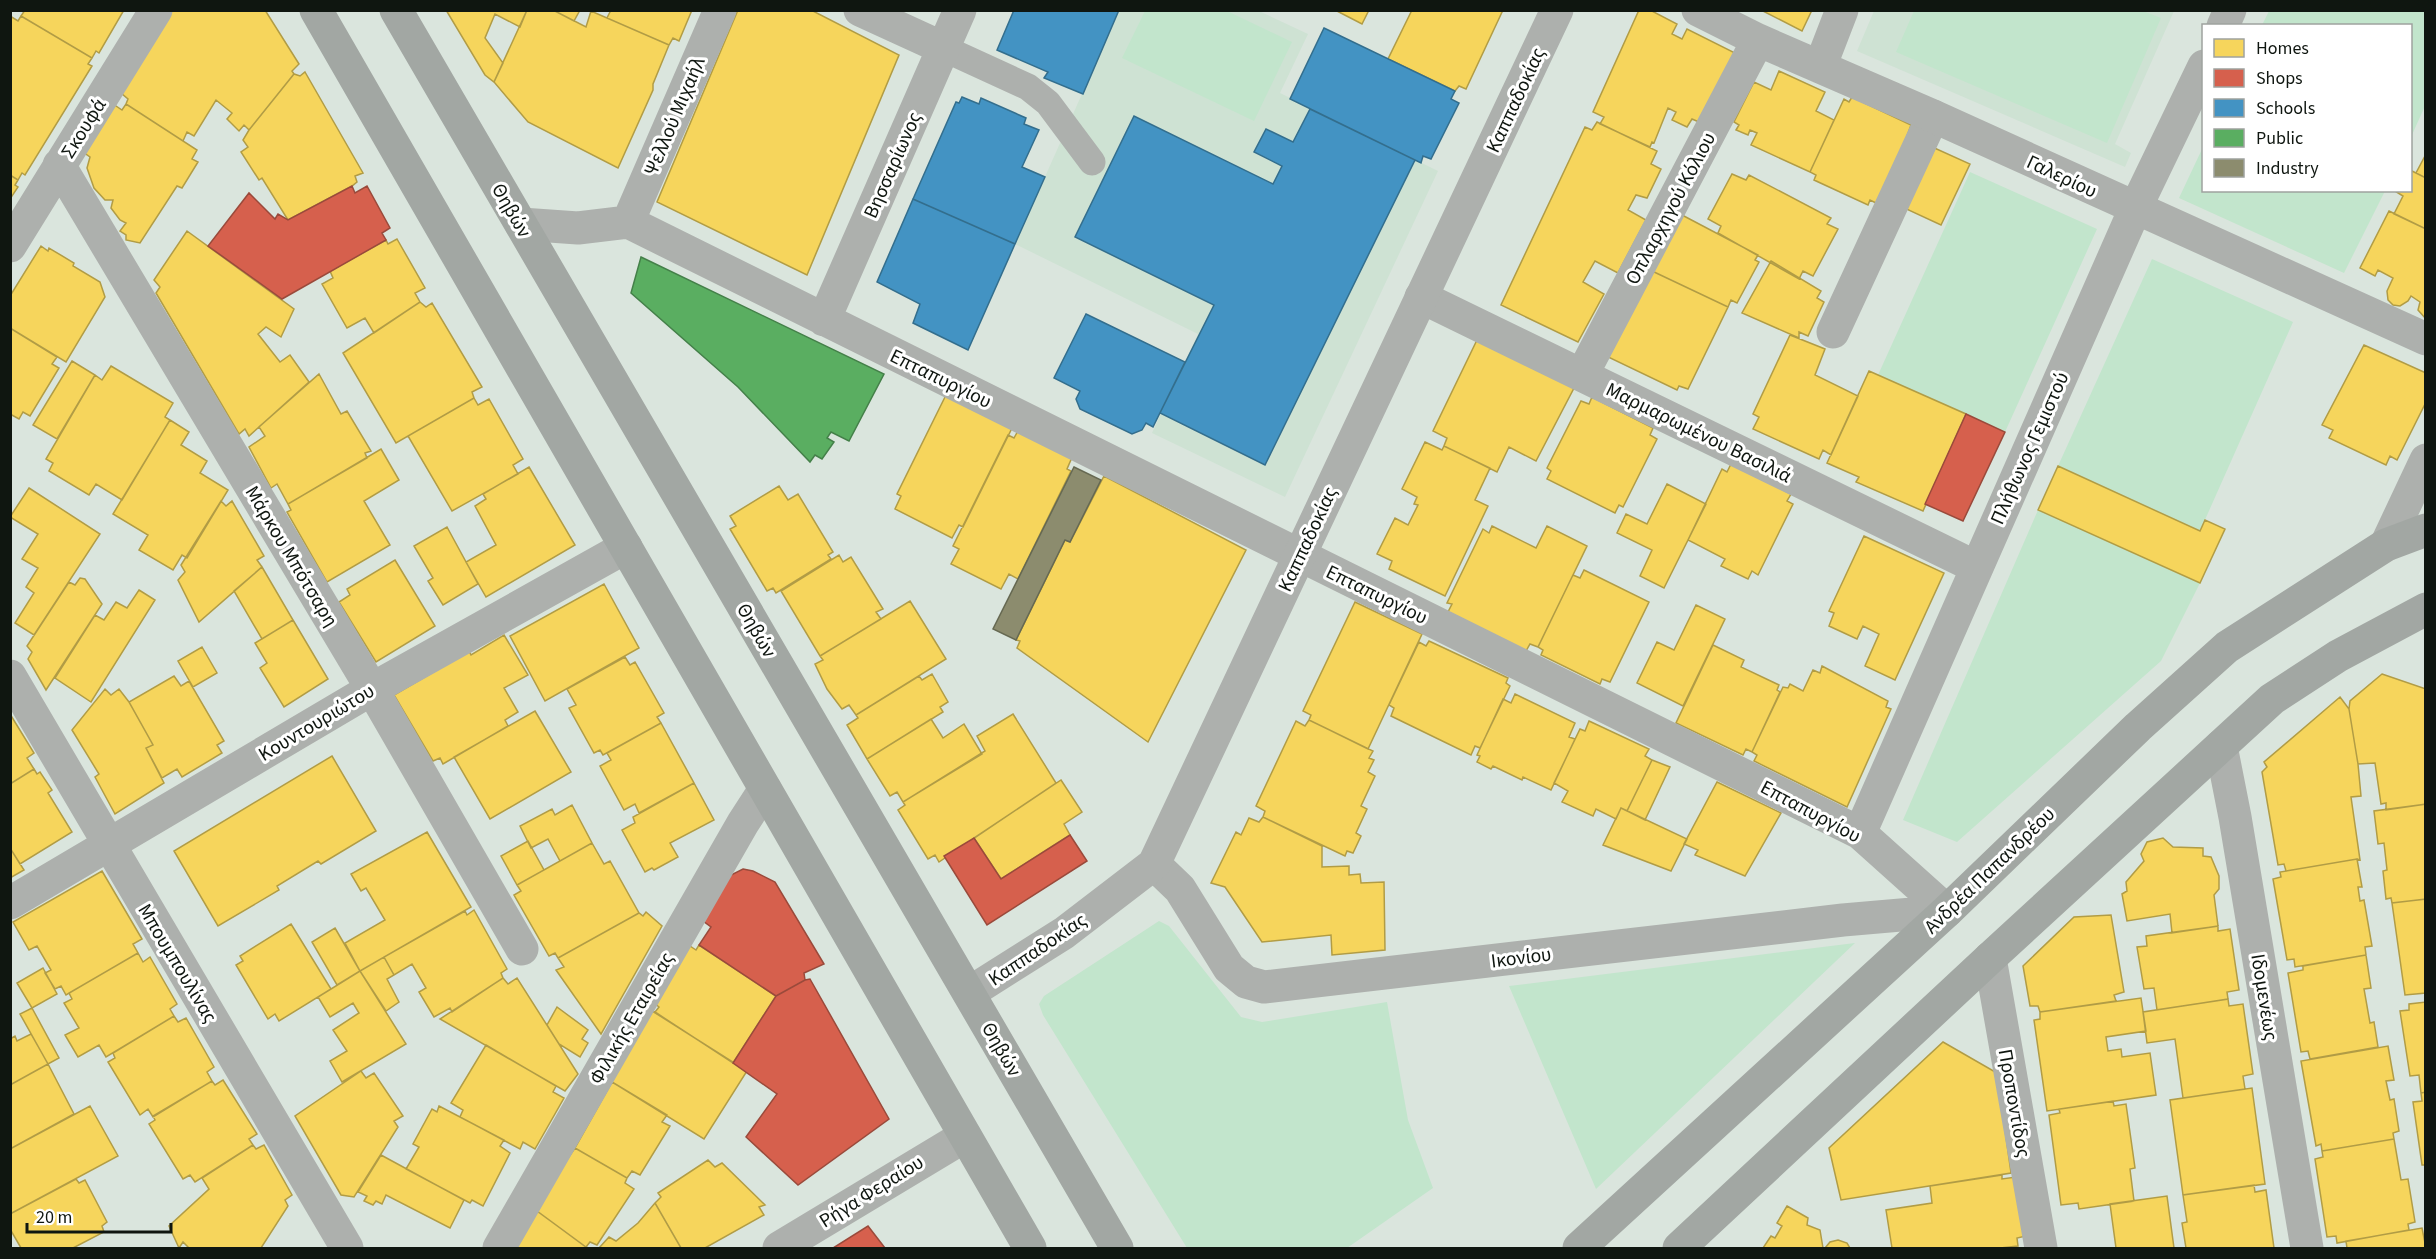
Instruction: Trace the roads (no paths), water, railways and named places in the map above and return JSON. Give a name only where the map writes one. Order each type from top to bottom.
[{"type":"main road","points":[[316,10],[1030,1248]]},
{"type":"main road","name":"Θηβών","points":[[396,10],[1118,1248]]},
{"type":"main road","name":"Ανδρέα Παπανδρέου","points":[[1579,1248],[1947,911],[2138,727],[2227,647],[2386,545],[2426,530]]},
{"type":"main road","points":[[1679,1248],[2272,699],[2338,656],[2426,609]]},
{"type":"street","name":"Σκουφά","points":[[10,246],[156,10]]},
{"type":"street","name":"Ψελλού Μιχαήλ","points":[[628,222],[720,10]]},
{"type":"street","points":[[860,10],[943,48]]},
{"type":"street","name":"Βησσαρίωνος","points":[[824,320],[960,10]]},
{"type":"street","name":"Καππαδοκίας","points":[[969,993],[1064,933],[1154,864],[1557,10]]},
{"type":"street","name":"Γαλερίου","points":[[1698,10],[1758,40],[1933,116],[2426,339]]},
{"type":"street","points":[[1820,67],[1842,10]]},
{"type":"street","points":[[2224,24],[2230,10]]},
{"type":"street","name":"Οπλαρχηγού Κόλιου","points":[[1582,375],[1758,40]]},
{"type":"street","name":"Πλήθωνος Γεμιστού","points":[[1860,833],[2135,209],[2202,70]]},
{"type":"street","points":[[1833,333],[1933,116]]},
{"type":"street","name":"Μάρκου Μπότσαρη","points":[[59,165],[372,689],[522,949]]},
{"type":"street","points":[[521,224],[578,228],[628,222]]},
{"type":"street","name":"Επταπυργίου","points":[[628,222],[1860,833],[1947,911]]},
{"type":"street","name":"Μαρμαρωμένου Βασιλιά","points":[[1421,297],[1976,567]]},
{"type":"street","points":[[2386,545],[2426,460]]},
{"type":"street","name":"Κουντουριώτου","points":[[10,903],[372,689],[626,547]]},
{"type":"street","name":"Μπουμπουλίνας","points":[[10,676],[347,1248]]},
{"type":"street","name":"Ιδομενέως","points":[[2221,746],[2235,817],[2307,1248]]},
{"type":"street","name":"Φιλικής Εταιρείας","points":[[499,1248],[743,822],[765,789]]},
{"type":"street","name":"Ικονίου","points":[[1154,864],[1180,889],[1229,968],[1246,982],[1264,987],[1843,920],[1947,911]]},
{"type":"street","name":"Προποντίδος","points":[[1990,958],[2041,1248]]},
{"type":"street","name":"Ρήγα Φεραίου","points":[[779,1248],[965,1136]]},
{"type":"lane","points":[[943,48],[1028,87],[1048,103],[1092,162]]}]
